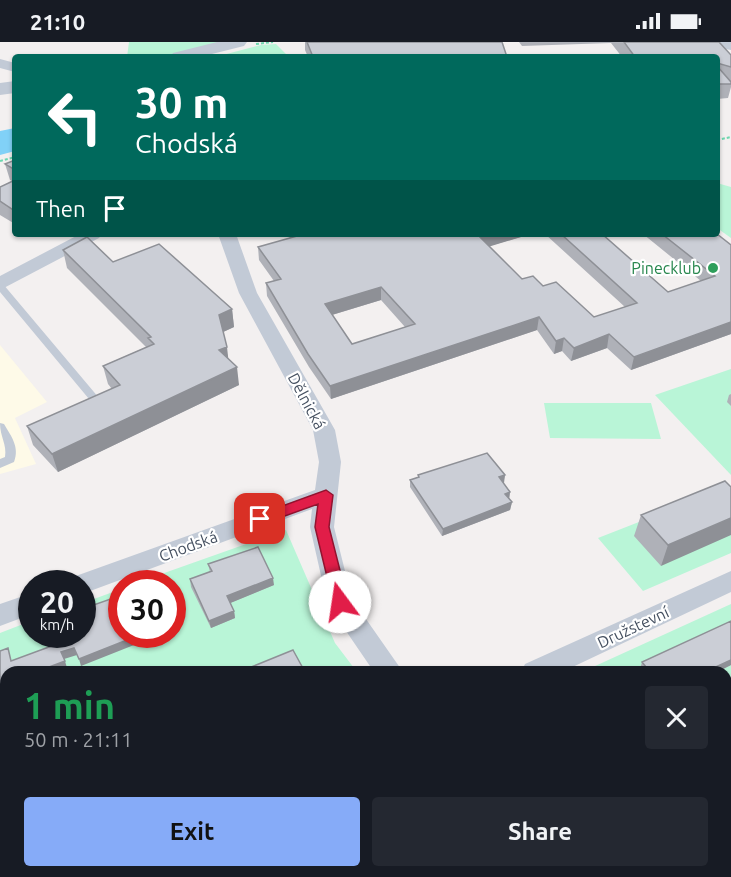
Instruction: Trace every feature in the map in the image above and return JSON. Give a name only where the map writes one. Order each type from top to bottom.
[{"type":"street","points":[[191,54],[238,42]]},
{"type":"street","points":[[713,42],[731,45]]},
{"type":"street","points":[[0,285],[88,237]]},
{"type":"street","name":"Dělnická","points":[[228,237],[248,293],[324,430],[330,462],[322,527],[340,602],[385,666]]},
{"type":"street","name":"Chodská","points":[[96,579],[326,495]]},
{"type":"street","name":"Družstevní","points":[[548,666],[731,581]]},
{"type":"street","points":[[0,615],[18,608]]},
{"type":"lane","points":[[0,285],[95,400],[75,409]]},
{"type":"lane","points":[[0,427],[12,447],[12,453],[10,459],[0,464]]},
{"type":"shaded area","points":[[0,345],[47,402],[15,418],[36,464],[0,474]]},
{"type":"green space","points":[[129,42],[220,42],[174,54],[127,54]]},
{"type":"green space","points":[[276,44],[286,54],[226,54],[261,45]]},
{"type":"green space","points":[[720,184],[731,187],[731,238],[720,230]]},
{"type":"green space","points":[[731,369],[731,475],[655,395]]},
{"type":"green space","points":[[544,403],[651,403],[661,439],[550,438]]},
{"type":"green space","points":[[731,486],[731,553],[643,591],[598,538]]},
{"type":"green space","points":[[286,530],[335,643],[352,666],[0,666],[0,633],[18,626],[18,648],[96,648],[96,598],[108,594],[108,648],[186,648],[186,570],[173,570]]},
{"type":"green space","points":[[731,604],[731,666],[595,666]]},
{"type":"water","points":[[12,129],[12,152],[0,155],[0,131]]},
{"type":"building","points":[[307,42],[502,42],[506,54],[312,54]]},
{"type":"building","points":[[624,42],[719,42],[731,55],[731,67],[720,64],[720,54],[633,54]]},
{"type":"building","points":[[720,69],[731,82],[731,84],[720,84]]},
{"type":"building","points":[[12,161],[12,168],[5,164]]},
{"type":"building","points":[[12,181],[12,209],[0,201],[0,187]]},
{"type":"building","points":[[720,236],[731,245],[731,322],[634,357],[609,334],[574,348],[564,338],[556,341],[539,317],[330,386],[266,283],[281,279],[258,247],[293,237],[480,237],[522,279],[533,276],[543,286],[556,282],[594,317],[637,303],[564,237],[605,237],[668,292],[715,276],[666,237]],"holes":[[[381,287],[415,324],[352,344],[325,304]]]},
{"type":"building","points":[[87,237],[113,262],[159,244],[232,309],[219,315],[227,347],[219,350],[237,367],[52,454],[27,426],[120,385],[103,366],[154,344],[148,338],[151,337],[63,250]]},
{"type":"building","points":[[487,453],[505,475],[499,477],[510,492],[505,494],[512,502],[443,529],[410,480],[419,477],[418,475]]},
{"type":"building","points":[[725,481],[731,487],[731,518],[668,545],[641,515]]},
{"type":"building","points":[[258,547],[273,578],[227,596],[234,611],[209,621],[190,579],[212,571],[208,564]]},
{"type":"building","points":[[108,600],[108,648],[79,659],[74,648],[96,648],[96,604]]},
{"type":"building","points":[[731,621],[731,660],[718,666],[645,666],[642,662]]},
{"type":"building","points":[[8,648],[11,661],[46,648],[74,648],[61,652],[65,661],[52,666],[0,666],[0,651]]},
{"type":"building","points":[[293,650],[302,666],[254,666]]},
{"type":"place","name":"Pinecklub","points":[[713,268]]},
{"type":"route","points":[[260,519],[326,495],[322,527],[340,602]]}]
